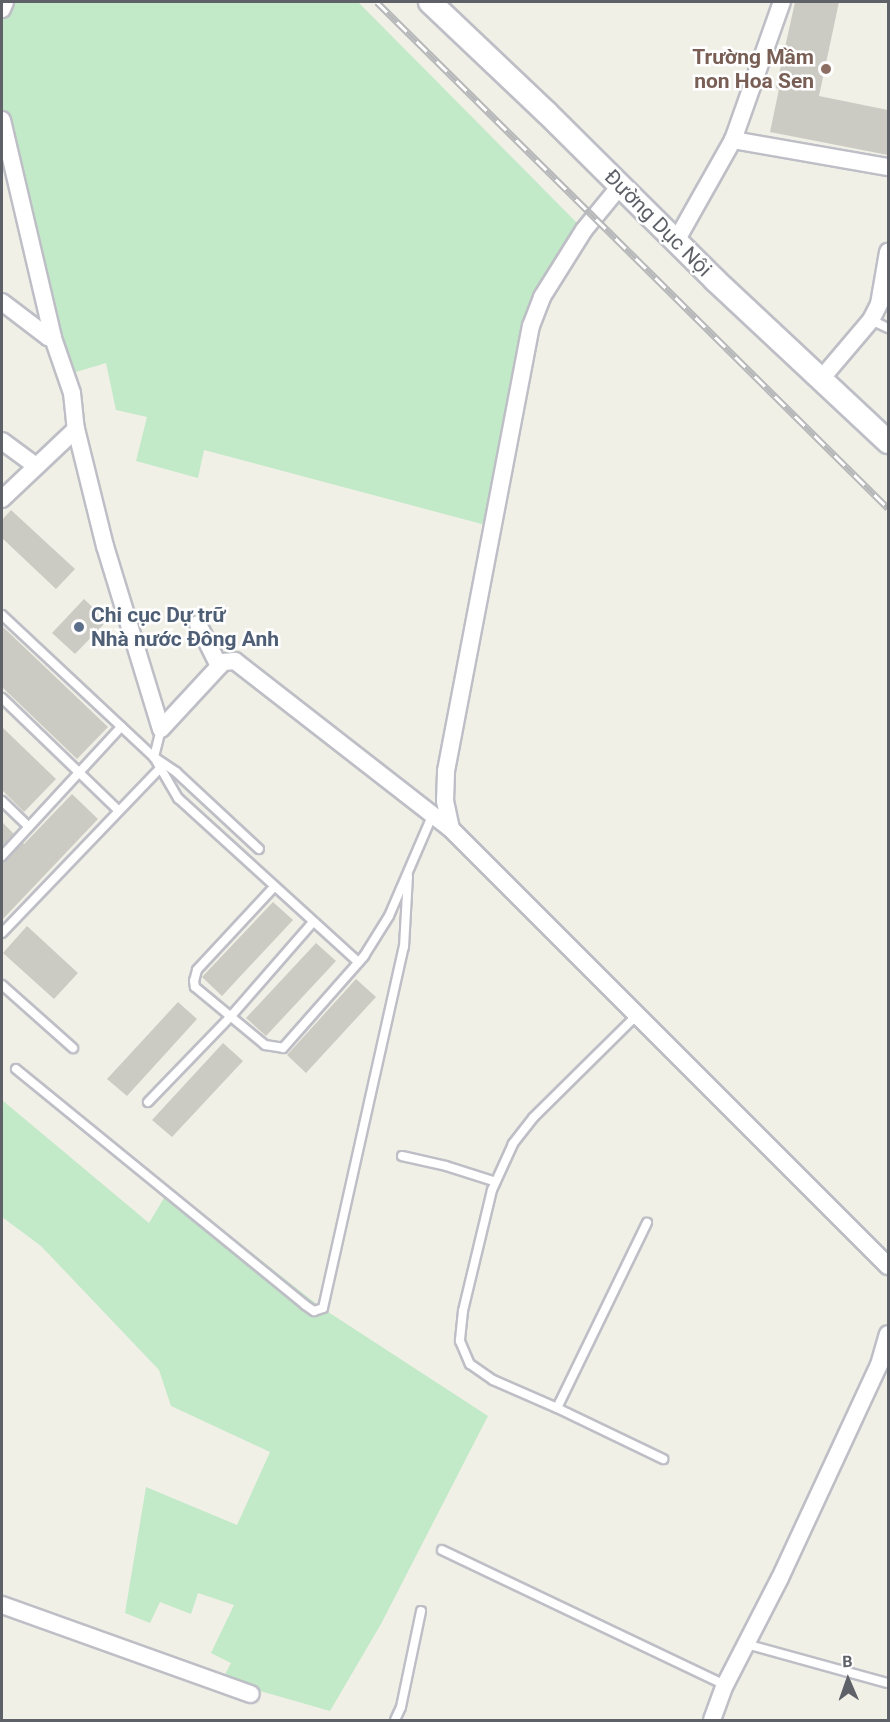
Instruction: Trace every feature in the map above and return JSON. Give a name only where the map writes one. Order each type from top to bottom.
[{"type":"street","points":[[2,9],[5,2]]},
{"type":"street","name":"Đường Dục Nội","points":[[430,2],[676,241],[888,442]]},
{"type":"street","points":[[676,241],[733,140],[782,2]]},
{"type":"street","points":[[2,120],[54,338],[72,393],[76,429],[105,546],[161,729]]},
{"type":"street","points":[[733,140],[888,167]]},
{"type":"street","points":[[451,829],[445,801],[446,771],[531,326],[542,297],[588,223],[620,186]]},
{"type":"street","points":[[821,379],[871,320],[879,304],[888,252]]},
{"type":"street","points":[[2,302],[48,337],[54,338]]},
{"type":"street","points":[[2,499],[76,429]]},
{"type":"street","points":[[2,441],[36,466]]},
{"type":"street","points":[[198,624],[219,666]]},
{"type":"street","points":[[161,729],[219,666],[226,660],[234,661],[451,829],[888,1266]]},
{"type":"street","points":[[712,1720],[725,1685],[874,1376],[888,1334]]},
{"type":"street","points":[[2,1605],[251,1694]]},
{"type":"lane","points":[[871,320],[888,328]]},
{"type":"lane","points":[[2,615],[121,727],[154,757],[176,772],[259,849]]},
{"type":"lane","points":[[2,698],[118,810]]},
{"type":"lane","points":[[2,856],[121,727]]},
{"type":"lane","points":[[161,729],[154,757],[178,798],[358,962]]},
{"type":"lane","points":[[2,933],[159,769]]},
{"type":"lane","points":[[2,801],[29,827]]},
{"type":"lane","points":[[274,887],[197,970],[195,987],[266,1045],[283,1048],[358,962],[389,916],[432,816]]},
{"type":"lane","points":[[16,1069],[305,1305],[314,1311],[323,1308],[404,947],[408,876]]},
{"type":"lane","points":[[148,1102],[231,1016],[313,922]]},
{"type":"lane","points":[[2,985],[73,1048]]},
{"type":"lane","points":[[637,1015],[533,1118],[513,1143],[496,1182],[464,1311],[460,1341],[470,1364],[493,1380],[663,1459]]},
{"type":"lane","points":[[402,1156],[446,1166],[496,1182]]},
{"type":"lane","points":[[557,1408],[647,1223]]},
{"type":"lane","points":[[442,1550],[725,1685]]},
{"type":"lane","points":[[395,1720],[401,1707],[421,1611]]},
{"type":"lane","points":[[746,1644],[888,1683]]},
{"type":"green space","points":[[4,2],[358,2],[584,230],[542,297],[493,527],[204,450],[198,478],[136,461],[147,417],[116,410],[106,363],[66,375],[2,117],[2,8]]},
{"type":"green space","points":[[2,1100],[149,1223],[170,1188],[319,1306],[488,1416],[381,1624],[330,1711],[222,1680],[231,1663],[211,1653],[234,1605],[198,1593],[191,1614],[160,1602],[150,1623],[125,1613],[146,1487],[237,1525],[270,1452],[171,1406],[159,1370],[41,1246],[2,1217]]},
{"type":"building","points":[[795,2],[839,2],[819,96],[888,110],[888,155],[770,132],[779,89],[776,88]]},
{"type":"building","points":[[11,510],[75,569],[56,589],[2,538],[2,520]]},
{"type":"building","name":"Chi cục Dự trữ Nhà nước Đông Anh","points":[[84,599],[107,621],[75,654],[52,633]]},
{"type":"building","points":[[2,626],[108,727],[77,759],[2,687]]},
{"type":"building","points":[[2,727],[56,779],[24,812],[2,790]]},
{"type":"building","points":[[72,794],[98,819],[2,920],[2,862],[24,844]]},
{"type":"building","points":[[2,822],[14,834],[2,847]]},
{"type":"building","points":[[273,902],[293,920],[222,996],[202,977]]},
{"type":"building","points":[[27,926],[78,973],[54,999],[3,953]]},
{"type":"building","points":[[316,943],[336,961],[266,1036],[246,1018]]},
{"type":"building","points":[[356,979],[376,997],[306,1073],[287,1055]]},
{"type":"building","points":[[178,1002],[197,1019],[127,1096],[107,1079]]},
{"type":"building","points":[[223,1043],[243,1061],[172,1137],[152,1120]]},
{"type":"railway","points":[[377,2],[888,508]]},
{"type":"place","name":"Trường Mầm non Hoa Sen","points":[[826,69]]},
{"type":"place","name":"Chi cục Dự trữ Nhà nước Đông Anh","points":[[79,627]]}]
